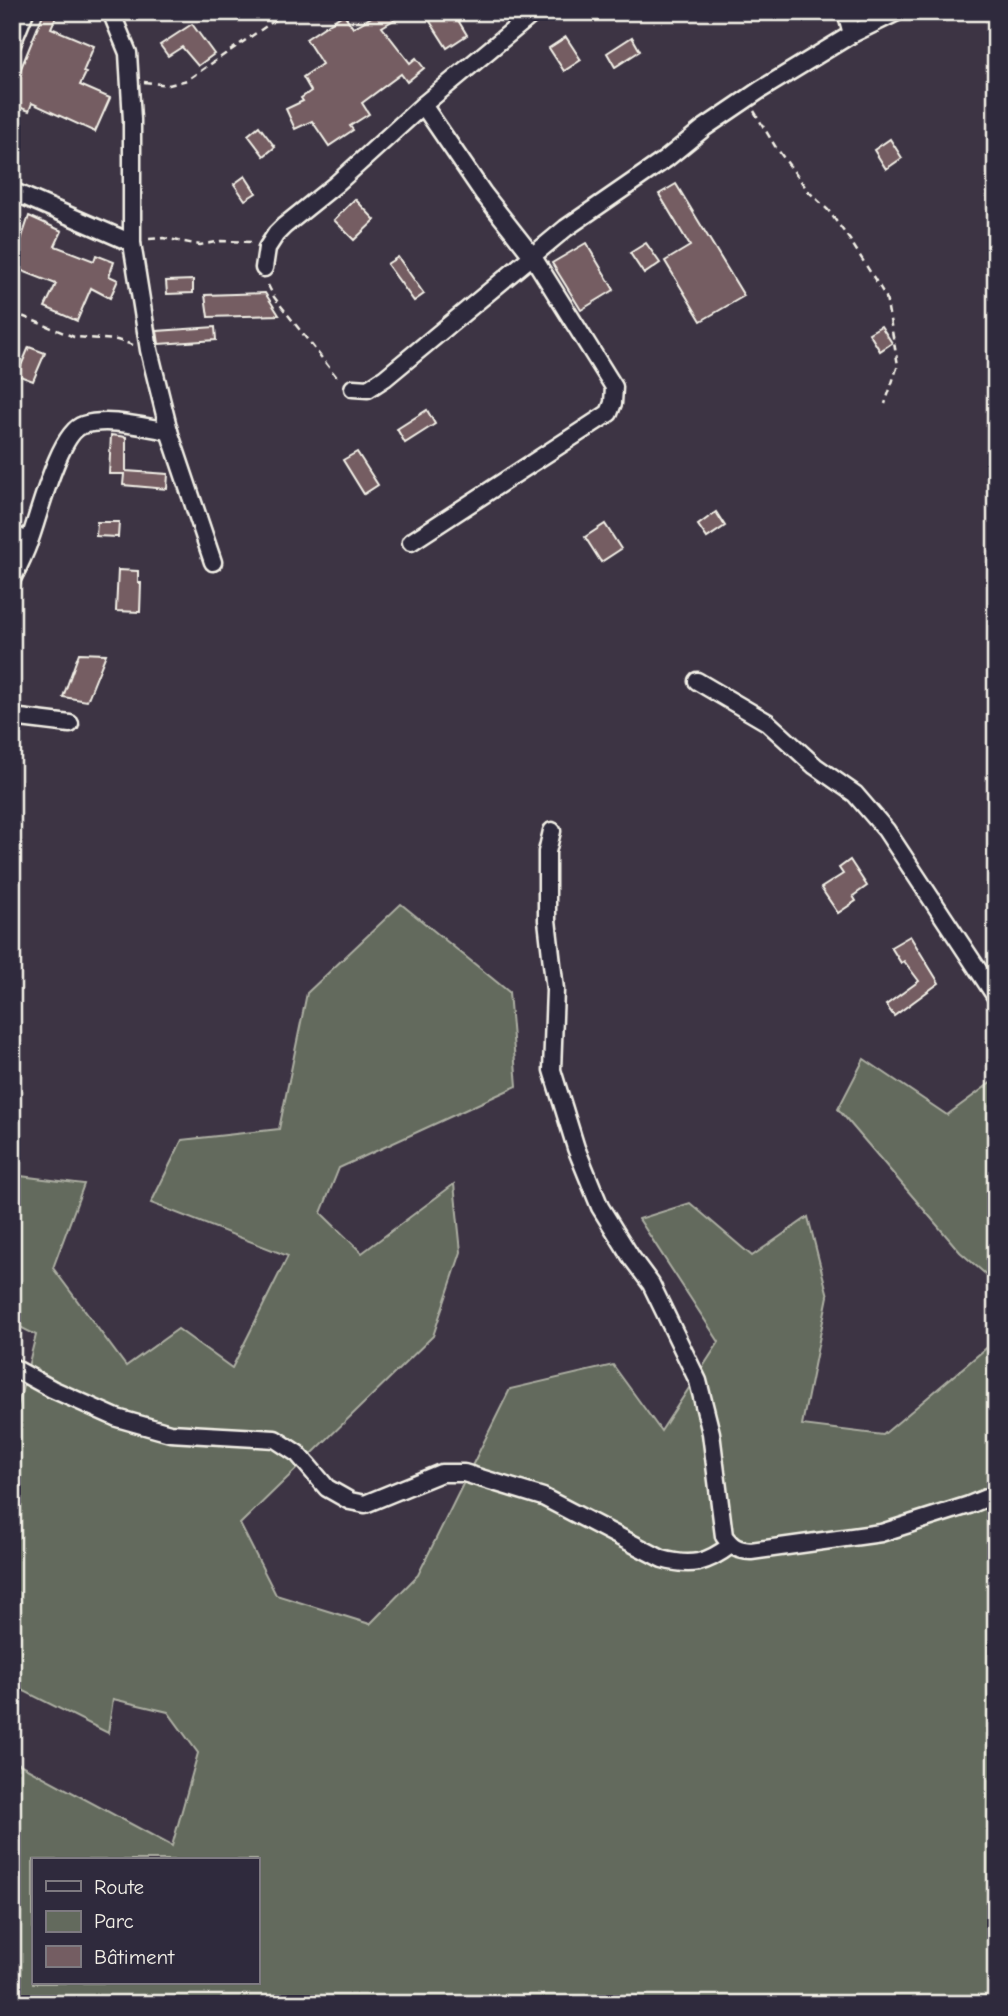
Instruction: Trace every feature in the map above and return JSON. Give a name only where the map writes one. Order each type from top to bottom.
[{"type":"street","points":[[12,44],[25,12]]},
{"type":"street","points":[[111,12],[128,54],[131,79],[132,243],[149,350],[169,431],[213,562]]},
{"type":"street","points":[[264,268],[267,248],[276,234],[335,186],[423,105],[535,12]]},
{"type":"street","points":[[846,12],[852,34]]},
{"type":"street","points":[[353,388],[368,389],[386,378],[578,219],[627,187],[704,128],[852,34],[897,12]]},
{"type":"street","points":[[411,542],[609,413],[614,387],[533,257],[483,193],[423,105]]},
{"type":"street","points":[[12,191],[132,243]]},
{"type":"street","points":[[12,579],[29,542],[55,466],[69,435],[80,425],[111,423],[169,431]]},
{"type":"street","points":[[12,534],[29,542]]},
{"type":"street","points":[[697,681],[767,722],[816,766],[855,794],[886,830],[996,996]]},
{"type":"street","points":[[12,717],[70,724]]},
{"type":"street","points":[[552,831],[547,852],[547,920],[555,990],[552,1070],[576,1148],[600,1207],[631,1257],[651,1283],[698,1381],[711,1433],[724,1536],[739,1550],[751,1550],[881,1533],[996,1494]]},
{"type":"street","points":[[12,1367],[52,1389],[117,1418],[170,1433],[275,1439],[298,1454],[327,1488],[350,1501],[365,1504],[441,1473],[464,1473],[543,1497],[662,1559],[683,1565],[699,1563],[731,1545]]},
{"type":"path","points":[[131,79],[169,85],[187,80],[287,12]]},
{"type":"path","points":[[747,99],[775,146],[809,192],[828,210],[886,298],[898,365],[886,404]]},
{"type":"path","points":[[132,243],[163,238],[200,245],[220,241],[254,242],[276,234]]},
{"type":"path","points":[[264,268],[266,282],[274,296],[340,381],[353,388]]},
{"type":"path","points":[[12,312],[75,337],[117,340],[149,350]]},
{"type":"green space","points":[[401,904],[509,992],[517,1086],[339,1168],[321,1213],[362,1253],[454,1184],[461,1252],[433,1336],[240,1524],[276,1595],[370,1624],[418,1575],[510,1389],[613,1365],[661,1431],[719,1342],[639,1219],[690,1203],[752,1256],[808,1217],[828,1296],[802,1425],[883,1435],[996,1340],[996,2004],[12,2004],[12,1760],[172,1846],[198,1753],[168,1712],[113,1699],[108,1733],[12,1685],[12,1413],[16,1414],[36,1335],[12,1323],[12,1175],[84,1184],[53,1268],[126,1366],[178,1329],[232,1368],[288,1256],[151,1203],[182,1140],[279,1129],[307,993]]},
{"type":"green space","points":[[864,1059],[947,1115],[996,1079],[996,1283],[960,1252],[838,1109]]},
{"type":"building","points":[[44,12],[58,12],[51,28],[94,46],[80,85],[110,98],[95,132],[32,103],[29,111],[14,105],[18,97],[12,94],[12,90]]},
{"type":"building","points":[[380,12],[407,12],[382,27],[410,63],[416,58],[424,68],[407,82],[401,74],[362,103],[369,114],[350,126],[353,130],[329,146],[312,121],[295,129],[286,109],[303,101],[301,98],[311,91],[303,77],[322,64],[306,39],[344,14],[353,28]]},
{"type":"building","points":[[424,12],[453,12],[467,35],[447,48]]},
{"type":"building","points":[[192,24],[214,54],[198,66],[182,47],[168,56],[160,45]]},
{"type":"building","points":[[566,37],[581,60],[564,71],[549,48]]},
{"type":"building","points":[[632,37],[640,51],[615,67],[607,53]]},
{"type":"building","points":[[259,126],[275,147],[264,156],[248,135]]},
{"type":"building","points":[[890,139],[902,158],[886,169],[874,150]]},
{"type":"building","points":[[245,176],[256,193],[245,200],[234,184]]},
{"type":"building","points":[[676,184],[744,296],[701,321],[665,261],[690,246],[659,194]]},
{"type":"building","points":[[355,199],[375,220],[354,240],[334,220]]},
{"type":"building","points":[[29,216],[62,231],[55,246],[94,261],[96,255],[114,262],[109,276],[118,280],[110,298],[91,288],[77,321],[45,307],[56,284],[12,267]]},
{"type":"building","points":[[586,243],[614,290],[581,310],[552,263]]},
{"type":"building","points":[[646,243],[660,263],[644,274],[630,253]]},
{"type":"building","points":[[398,257],[424,294],[414,301],[387,264]]},
{"type":"building","points":[[193,280],[193,293],[167,294],[166,281]]},
{"type":"building","points":[[265,293],[279,315],[208,317],[205,295]]},
{"type":"building","points":[[881,326],[892,343],[880,351],[869,333]]},
{"type":"building","points":[[215,327],[216,340],[159,344],[157,331]]},
{"type":"building","points":[[29,347],[45,353],[33,381],[17,375]]},
{"type":"building","points":[[427,410],[435,424],[405,443],[397,429]]},
{"type":"building","points":[[111,435],[126,437],[126,471],[168,474],[167,489],[123,485],[124,474],[109,474]]},
{"type":"building","points":[[357,452],[378,485],[364,494],[343,460]]},
{"type":"building","points":[[716,512],[725,526],[707,538],[698,525]]},
{"type":"building","points":[[97,522],[119,522],[118,537],[96,536]]},
{"type":"building","points":[[605,524],[621,549],[601,562],[585,537]]},
{"type":"building","points":[[118,570],[138,571],[138,583],[141,583],[140,612],[116,611]]},
{"type":"building","points":[[79,653],[106,654],[87,701],[63,697]]},
{"type":"building","points":[[850,860],[867,886],[853,896],[856,901],[838,913],[821,888],[843,874],[839,868]]},
{"type":"building","points":[[910,936],[939,983],[894,1016],[886,1005],[919,981],[904,961],[901,963],[891,947]]}]
